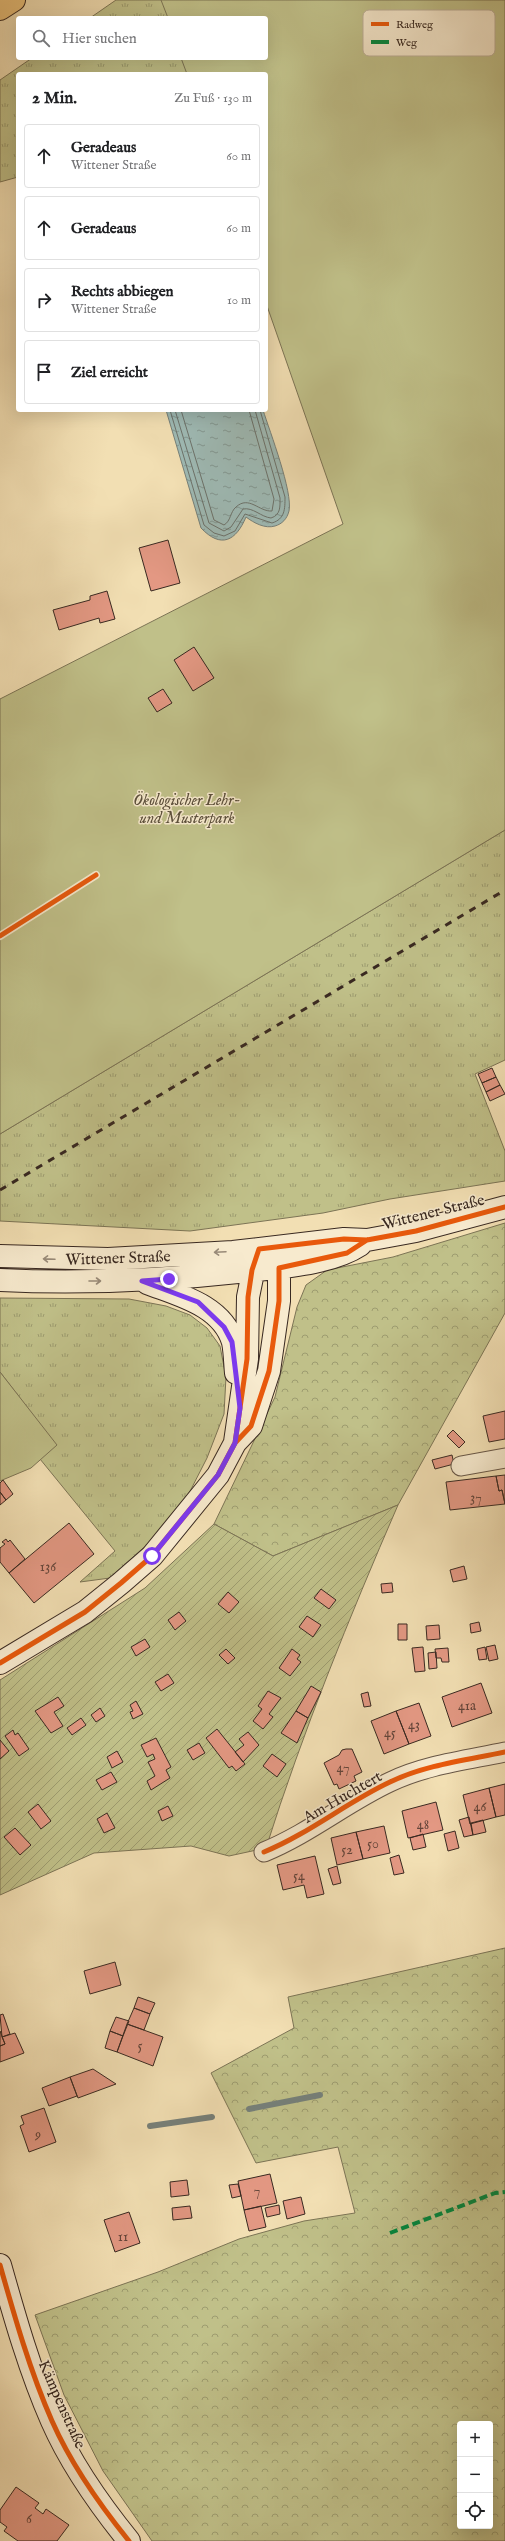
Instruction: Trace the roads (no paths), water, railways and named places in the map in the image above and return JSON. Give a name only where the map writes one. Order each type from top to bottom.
[{"type":"highway","points":[[0,9],[14,0]]},
{"type":"main road","name":"Wittener Straße","points":[[0,1256],[108,1258],[259,1249],[344,1239],[368,1240],[416,1231],[505,1207]]},
{"type":"main road","name":"Wittener Straße","points":[[0,1280],[142,1281],[279,1268],[347,1253],[368,1240]]},
{"type":"main road","points":[[0,1663],[85,1612],[152,1556],[218,1475],[235,1443],[251,1426],[269,1371],[279,1301],[279,1268],[259,1249],[252,1270],[248,1297],[247,1359],[235,1443]]},
{"type":"main road","points":[[142,1281],[198,1302],[224,1327],[232,1342],[240,1408]]},
{"type":"main road","name":"Kämpenstraße","points":[[0,2265],[15,2319],[53,2422],[83,2479],[129,2541]]},
{"type":"street","points":[[461,1466],[505,1458]]},
{"type":"street","name":"Am Huchtert","points":[[264,1852],[301,1834],[390,1782],[434,1768],[505,1752]]},
{"type":"water","points":[[167,412],[264,412],[288,490],[289,511],[287,516],[284,521],[271,527],[256,523],[246,517],[238,532],[233,537],[221,540],[215,539],[208,535],[201,528]]},
{"type":"waterway","points":[[249,2109],[320,2095]]},
{"type":"waterway","points":[[150,2126],[212,2117]]},
{"type":"railway","points":[[0,1190],[505,890]]},
{"type":"park label","name":"Ökologischer Lehr- und Musterpark","points":[[187,808]]}]
